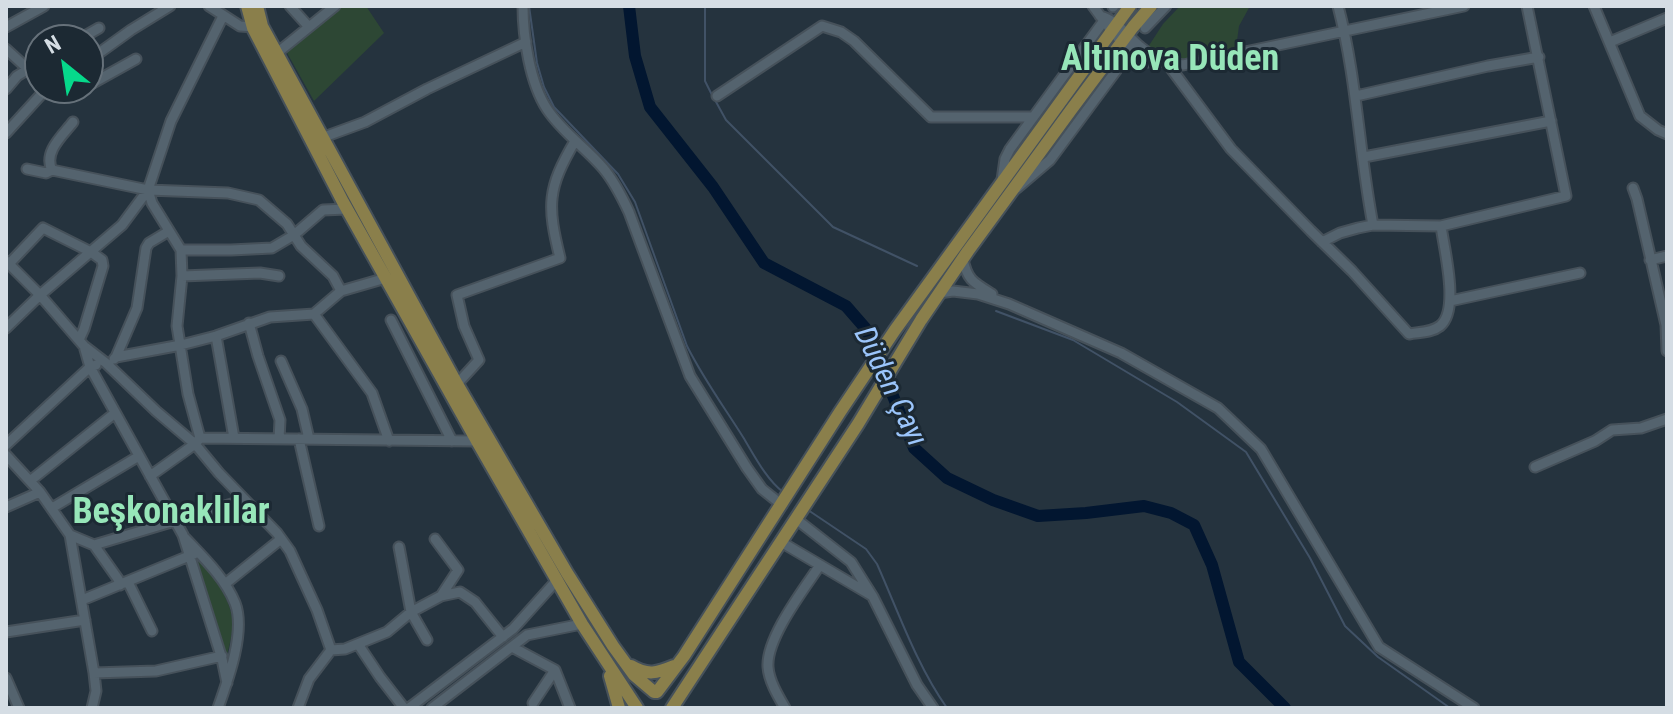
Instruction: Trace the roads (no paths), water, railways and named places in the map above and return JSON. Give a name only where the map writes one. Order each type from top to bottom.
[{"type":"main road","points":[[637,708],[640,698],[655,692],[677,665],[895,330],[1002,180],[1108,23],[1130,6]]},
{"type":"main road","points":[[671,708],[858,424],[939,293],[1124,38],[1151,6]]},
{"type":"main road","points":[[252,7],[257,27],[347,209],[582,624],[637,708]]},
{"type":"main road","points":[[257,27],[277,53],[457,384],[559,560],[623,661],[634,675],[655,692],[664,695],[671,708]]},
{"type":"main road","points":[[623,661],[641,672],[651,673],[677,665]]},
{"type":"main road","points":[[606,662],[619,708]]},
{"type":"street","points":[[6,27],[44,6]]},
{"type":"street","points":[[104,49],[170,6]]},
{"type":"street","points":[[209,6],[240,26],[257,27]]},
{"type":"street","points":[[290,6],[309,27]]},
{"type":"street","points":[[277,53],[335,6]]},
{"type":"street","points":[[523,6],[526,42],[540,96],[548,112],[604,169],[619,191],[690,376],[747,468],[762,489],[782,505]]},
{"type":"street","points":[[1093,6],[1142,58],[1148,62],[1155,60]]},
{"type":"street","points":[[1145,28],[1166,6]]},
{"type":"street","points":[[1338,6],[1356,96],[1373,225]]},
{"type":"street","points":[[1124,38],[1155,60],[1183,65],[1429,10],[1464,6]]},
{"type":"street","points":[[1322,242],[1340,233],[1373,225],[1441,226],[1566,196],[1527,6]]},
{"type":"street","points":[[1594,6],[1640,116],[1667,134]]},
{"type":"street","points":[[6,328],[122,225],[148,190],[171,121],[223,16]]},
{"type":"street","points":[[1610,42],[1667,18]]},
{"type":"street","points":[[1002,180],[1010,149],[1108,23]]},
{"type":"street","points":[[717,96],[822,26],[841,32],[854,41],[931,117],[1033,117]]},
{"type":"street","points":[[324,137],[365,122],[526,42]]},
{"type":"street","points":[[6,49],[24,66]]},
{"type":"street","points":[[1356,96],[1539,57]]},
{"type":"street","points":[[1012,193],[1050,160],[1121,64],[1142,58]]},
{"type":"street","points":[[104,77],[136,59]]},
{"type":"street","points":[[1167,63],[1231,149],[1352,271],[1409,334],[1430,331],[1442,325],[1449,314],[1450,294],[1441,226]]},
{"type":"street","points":[[6,89],[24,71]]},
{"type":"street","points":[[6,133],[32,104]]},
{"type":"street","points":[[1364,157],[1551,121]]},
{"type":"street","points":[[52,170],[48,162],[51,152],[73,122]]},
{"type":"street","points":[[457,384],[479,360],[464,326],[457,295],[560,258],[551,222],[552,189],[575,141]]},
{"type":"street","points":[[27,169],[46,173],[52,170],[148,190],[228,193],[259,200],[287,224],[301,246],[333,276],[341,291]]},
{"type":"street","points":[[1633,188],[1666,325],[1667,351]]},
{"type":"street","points":[[148,190],[152,203],[181,250],[177,326],[198,441]]},
{"type":"street","points":[[181,250],[272,248],[294,235],[323,210],[347,209]]},
{"type":"street","points":[[227,683],[194,554],[90,367],[81,343],[103,266],[102,260],[43,228],[8,262],[81,343],[156,411],[198,441],[281,539],[290,551],[317,610],[331,650]]},
{"type":"street","points":[[116,357],[137,308],[146,248],[169,231]]},
{"type":"street","points":[[1650,260],[1667,256]]},
{"type":"street","points":[[963,259],[966,273],[973,281],[1009,304]]},
{"type":"street","points":[[182,276],[260,273],[279,276]]},
{"type":"street","points":[[1450,301],[1580,273]]},
{"type":"street","points":[[6,445],[90,367],[116,357],[216,336],[270,317],[314,314],[341,291],[386,278]]},
{"type":"street","points":[[939,293],[978,294],[1009,304],[1121,353],[1218,408],[1261,449],[1379,647],[1474,708]]},
{"type":"street","points":[[314,314],[372,393],[389,441]]},
{"type":"street","points":[[391,320],[452,441]]},
{"type":"street","points":[[249,323],[280,420],[279,439]]},
{"type":"street","points":[[216,336],[234,438]]},
{"type":"street","points":[[281,361],[302,409],[319,526]]},
{"type":"street","points":[[30,481],[115,413]]},
{"type":"street","points":[[1535,467],[1595,441],[1612,430],[1641,428],[1667,419]]},
{"type":"street","points":[[150,476],[198,441],[234,438],[477,441]]},
{"type":"street","points":[[6,455],[10,468],[40,492],[70,535],[94,673],[96,691],[92,708]]},
{"type":"street","points":[[52,508],[139,456]]},
{"type":"street","points":[[6,507],[40,492]]},
{"type":"street","points":[[94,545],[245,500]]},
{"type":"street","points":[[796,519],[851,562],[873,597],[917,685],[933,708]]},
{"type":"street","points":[[70,535],[94,545],[124,583],[152,631]]},
{"type":"street","points":[[225,584],[281,539]]},
{"type":"street","points":[[435,539],[458,570],[441,596]]},
{"type":"street","points":[[781,542],[873,597]]},
{"type":"street","points":[[399,547],[411,612],[427,640]]},
{"type":"street","points":[[82,600],[194,554]]},
{"type":"street","points":[[194,554],[225,584],[240,619],[227,683],[218,708]]},
{"type":"street","points":[[785,708],[770,679],[768,658],[782,621],[820,565]]},
{"type":"street","points":[[358,644],[406,708],[513,629],[557,580]]},
{"type":"street","points":[[298,708],[309,679],[331,650],[345,649],[387,632],[411,612],[441,596],[460,592],[475,602],[503,637]]},
{"type":"street","points":[[6,632],[85,620]]},
{"type":"street","points":[[438,706],[527,635],[582,624]]},
{"type":"street","points":[[512,647],[555,670],[570,708]]},
{"type":"street","points":[[94,673],[156,671],[222,656]]},
{"type":"street","points":[[533,703],[555,670]]},
{"type":"street","points":[[6,678],[19,708]]},
{"type":"waterway","points":[[529,6],[537,63],[554,107],[618,174],[635,202],[687,346],[761,466],[783,492]]},
{"type":"waterway","name":"Düden Çayı","points":[[629,6],[635,56],[650,107],[713,187],[764,263],[846,306],[866,329],[914,448],[947,478],[993,500],[1038,516],[1144,506],[1171,513],[1194,525],[1212,565],[1239,662],[1285,708]]},
{"type":"waterway","points":[[705,6],[705,81],[712,95]]},
{"type":"waterway","points":[[715,100],[726,120],[833,227],[917,266]]},
{"type":"waterway","points":[[996,311],[1073,340],[1177,402],[1246,452],[1310,558],[1345,626],[1378,657],[1450,708]]},
{"type":"waterway","points":[[808,510],[866,549],[877,564],[917,656],[947,708]]},
{"type":"district","name":"Altınova Düden","points":[[1170,61]]},
{"type":"district","name":"Beşkonaklılar","points":[[171,514]]}]
